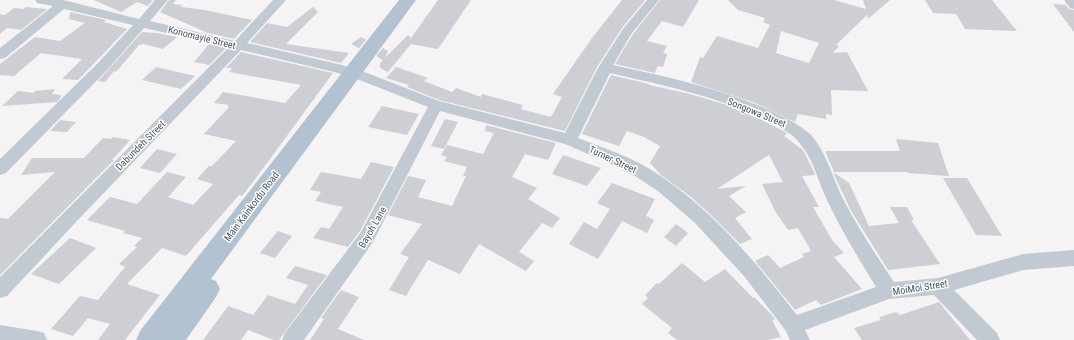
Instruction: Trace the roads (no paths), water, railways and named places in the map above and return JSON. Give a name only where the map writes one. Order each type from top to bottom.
[{"type":"main road","points":[[170,340],[408,0]]},
{"type":"main road","name":"Main Kainkordu Road","points":[[150,340],[357,74],[417,0]]},
{"type":"street","name":"Konomayie Street","points":[[42,0],[142,22],[239,46],[321,63],[357,74]]},
{"type":"street","points":[[0,169],[103,66],[162,0]]},
{"type":"street","name":"Dabundeh Street","points":[[0,290],[37,250],[239,46],[280,0]]},
{"type":"street","points":[[569,140],[605,68],[627,32],[653,0]]},
{"type":"street","points":[[1070,0],[1074,5]]},
{"type":"street","points":[[0,55],[63,4]]},
{"type":"street","name":"Songowa Street","points":[[605,68],[691,87],[750,107],[791,126],[807,141],[819,162],[835,200],[858,242],[889,291]]},
{"type":"street","name":"Turner Street","points":[[357,74],[391,89],[436,105],[569,140],[615,159],[641,172],[664,187],[701,218],[751,270],[797,332]]},
{"type":"street","name":"Bayoh Lane","points":[[292,340],[368,238],[436,105]]},
{"type":"street","name":"MoiMoi Street","points":[[797,332],[889,291],[938,286],[1023,262],[1074,258]]},
{"type":"street","points":[[938,286],[990,340]]},
{"type":"street","points":[[0,334],[37,340]]}]
